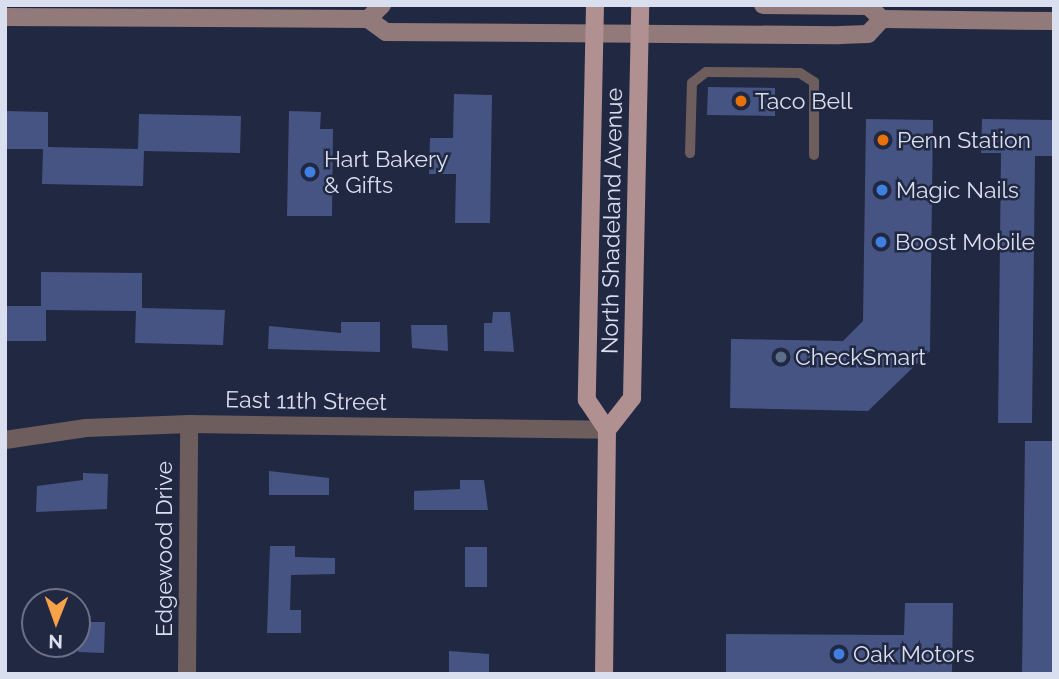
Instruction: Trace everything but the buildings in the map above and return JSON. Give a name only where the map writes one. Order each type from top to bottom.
[{"type":"main road","points":[[368,19],[382,5]]},
{"type":"main road","name":"North Shadeland Avenue","points":[[595,5],[587,400],[607,430],[632,398],[640,5]]},
{"type":"main road","points":[[763,5],[1054,20]]},
{"type":"main road","points":[[5,17],[368,19],[386,32],[868,34],[876,12]]},
{"type":"main road","points":[[604,674],[607,430]]},
{"type":"street","name":"East 11th Street","points":[[5,440],[86,428],[189,424],[607,430]]},
{"type":"street","name":"Edgewood Drive","points":[[187,674],[189,424]]},
{"type":"lane","points":[[690,153],[692,83],[706,72],[800,73],[814,82],[814,155]]},
{"type":"place","name":"Taco Bell","points":[[741,101]]},
{"type":"place","name":"Penn Station","points":[[883,140]]},
{"type":"place","name":"Hart Bakery & Gifts","points":[[310,172]]},
{"type":"place","name":"Magic Nails","points":[[882,190]]},
{"type":"place","name":"Boost Mobile","points":[[881,242]]},
{"type":"place","name":"CheckSmart","points":[[781,357]]},
{"type":"place","name":"Oak Motors","points":[[839,654]]}]
